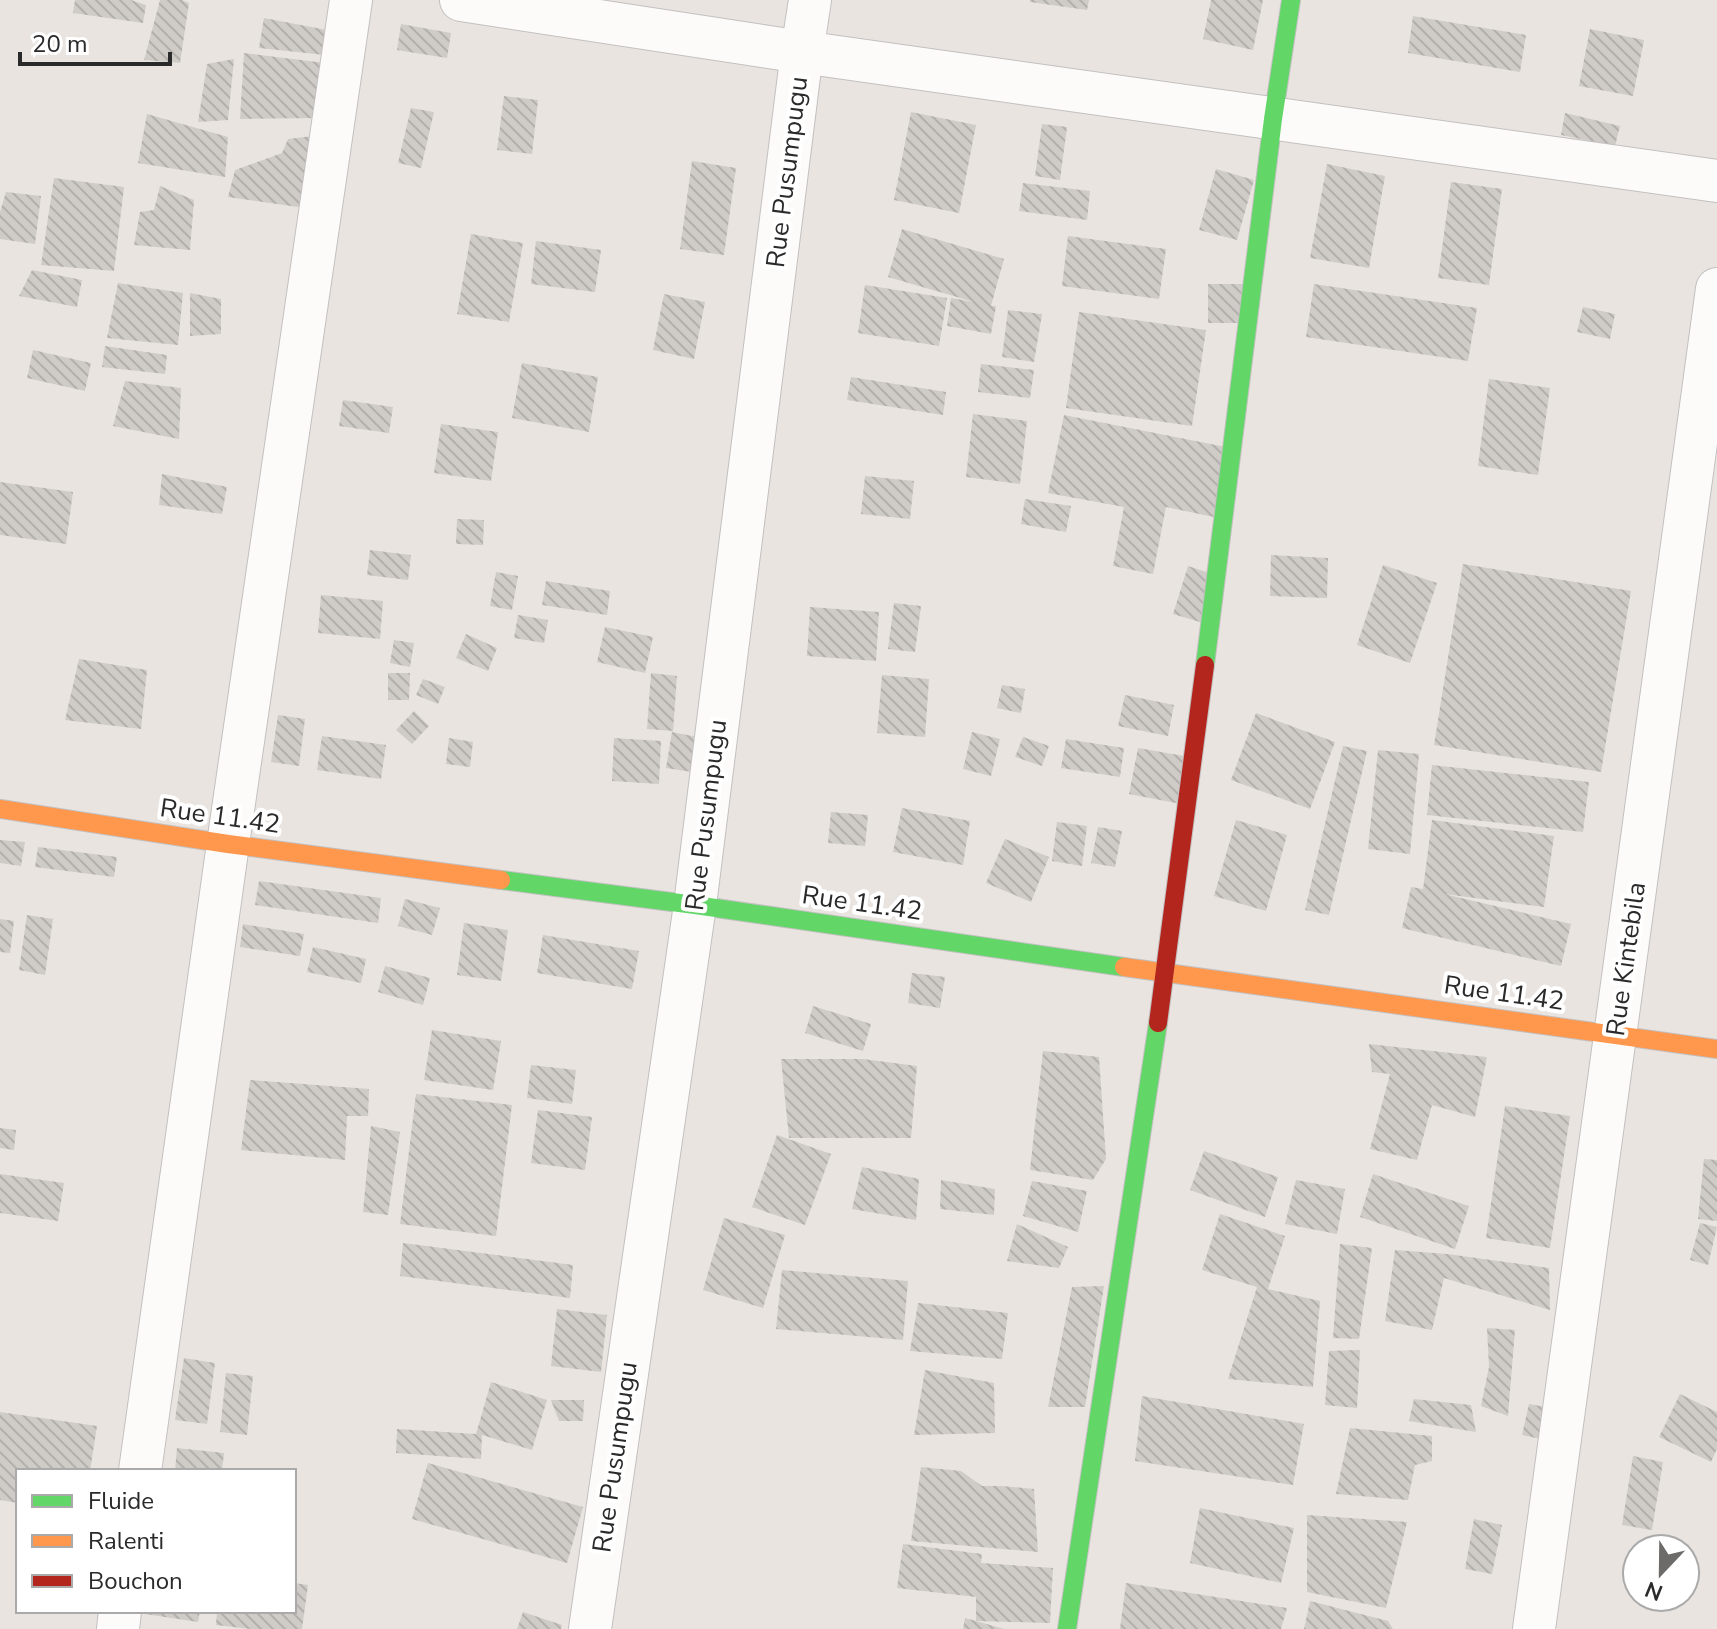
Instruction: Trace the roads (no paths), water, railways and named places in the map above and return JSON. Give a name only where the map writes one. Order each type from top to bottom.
[{"type":"street","points":[[140,1469],[351,0]]},
{"type":"street","points":[[461,0],[802,52],[1717,181]]},
{"type":"street","name":"Rue Pusumpugu","points":[[590,1629],[695,905],[810,0]]},
{"type":"street","points":[[1067,1629],[1166,973],[1273,119],[1291,0]]},
{"type":"street","name":"Rue Kintebila","points":[[1534,1629],[1717,289]]},
{"type":"street","name":"Rue 11.42","points":[[0,809],[228,844],[695,905],[1717,1049]]}]
